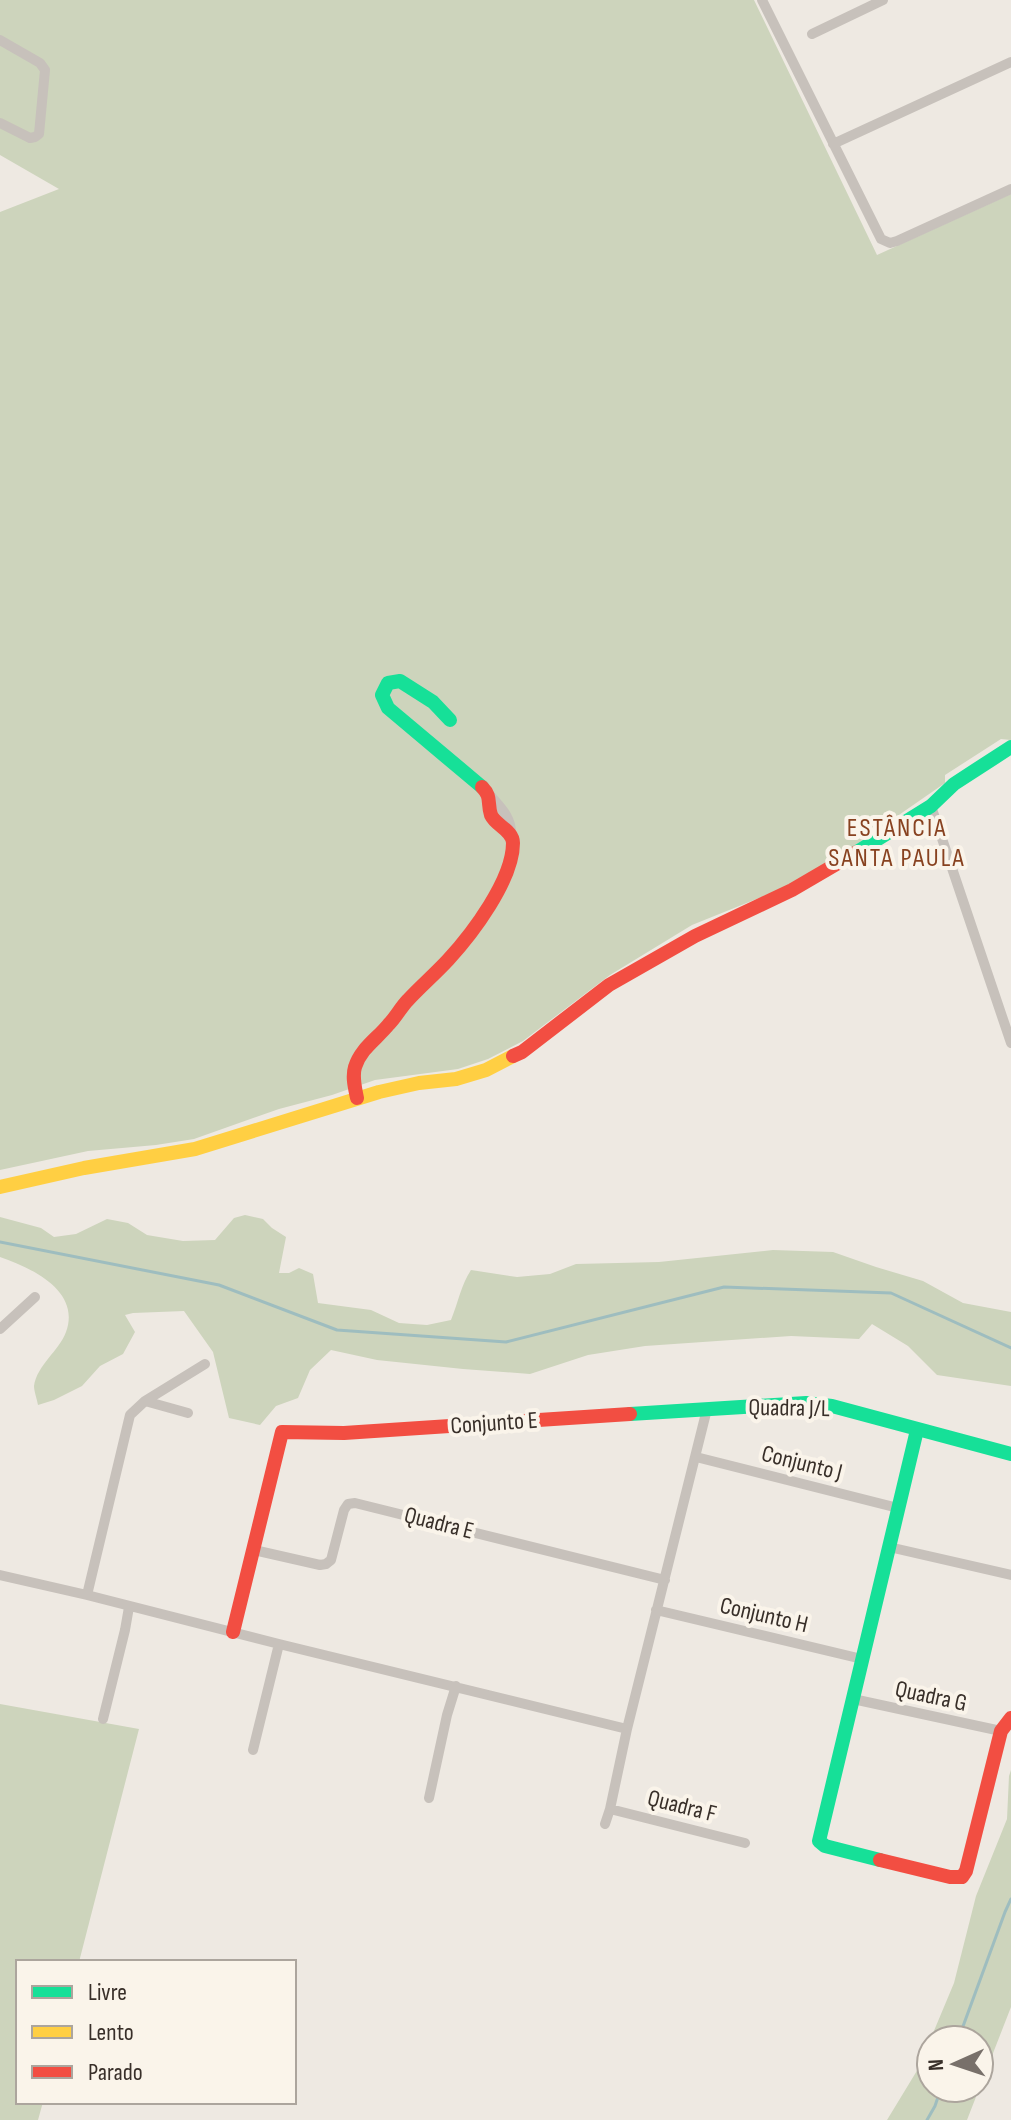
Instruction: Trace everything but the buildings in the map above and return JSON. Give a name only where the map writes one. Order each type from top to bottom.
[{"type":"street","points":[[762,0],[878,235],[885,242],[897,241],[1011,189]]},
{"type":"street","points":[[812,34],[883,0]]},
{"type":"street","points":[[0,40],[40,63],[45,70],[39,134],[30,138],[0,123]]},
{"type":"street","points":[[833,144],[1011,62]]},
{"type":"street","points":[[357,1098],[355,1068],[362,1053],[448,960],[471,931],[508,871],[513,842],[511,835],[494,820],[490,812],[489,794],[388,708],[382,695],[388,683],[400,681],[433,702],[450,720]]},
{"type":"street","points":[[0,1187],[84,1168],[195,1149],[357,1098],[419,1083],[456,1079],[486,1070],[522,1052],[609,985],[695,936],[792,890],[931,806],[963,778],[1011,747]]},
{"type":"street","points":[[931,806],[1011,1043]]},
{"type":"street","points":[[0,1329],[35,1297]]},
{"type":"street","points":[[87,1595],[130,1415],[145,1401],[205,1364]]},
{"type":"street","points":[[145,1401],[188,1413]]},
{"type":"street","name":"Quadra J/L","points":[[707,1409],[806,1403],[832,1406],[1011,1454]]},
{"type":"street","points":[[605,1824],[707,1409]]},
{"type":"street","name":"Conjunto E","points":[[254,1550],[282,1432],[344,1433],[707,1409]]},
{"type":"street","points":[[917,1430],[819,1841],[825,1846],[950,1877],[962,1877],[1001,1731],[1011,1718]]},
{"type":"street","name":"Conjunto J","points":[[696,1457],[898,1508]]},
{"type":"street","name":"Quadra E","points":[[254,1550],[326,1564],[331,1560],[344,1510],[348,1504],[355,1503],[665,1580]]},
{"type":"street","points":[[889,1547],[1011,1575]]},
{"type":"street","points":[[233,1632],[254,1550]]},
{"type":"street","points":[[0,1575],[627,1729]]},
{"type":"street","points":[[103,1719],[129,1607]]},
{"type":"street","name":"Conjunto H","points":[[656,1610],[862,1659]]},
{"type":"street","points":[[253,1750],[279,1644]]},
{"type":"street","points":[[429,1798],[456,1686]]},
{"type":"street","name":"Quadra G","points":[[853,1699],[1001,1731]]},
{"type":"street","name":"Quadra F","points":[[610,1809],[745,1843]]},
{"type":"green space","points":[[0,0],[754,0],[877,255],[1011,194],[1011,740],[1001,739],[945,775],[945,783],[831,862],[796,883],[692,925],[610,975],[523,1041],[488,1059],[458,1069],[375,1080],[194,1139],[88,1151],[0,1170],[0,212],[59,189],[0,155]]},
{"type":"green space","points":[[245,1215],[263,1219],[286,1237],[279,1273],[289,1273],[299,1268],[313,1274],[318,1303],[371,1310],[399,1323],[427,1325],[451,1320],[471,1270],[517,1277],[550,1274],[576,1264],[659,1262],[773,1250],[833,1252],[923,1281],[963,1303],[1011,1312],[1011,1386],[937,1375],[908,1346],[872,1324],[859,1339],[791,1336],[645,1346],[588,1355],[530,1374],[377,1360],[331,1350],[310,1370],[298,1398],[276,1406],[260,1425],[229,1418],[213,1352],[184,1311],[125,1315],[135,1332],[123,1354],[100,1366],[82,1386],[38,1405],[34,1388],[36,1378],[66,1332],[69,1317],[67,1305],[51,1283],[0,1257],[0,1217],[41,1228],[54,1237],[76,1234],[107,1219],[128,1223],[147,1235],[183,1241],[215,1240],[234,1218]]},
{"type":"green space","points":[[0,1704],[139,1729],[80,1960],[16,1960],[16,2104],[42,2104],[38,2120],[0,2120]]},
{"type":"green space","points":[[1011,1770],[1011,2007],[995,2048],[995,2024],[937,2024],[954,1983],[976,1896],[1007,1819]]},
{"type":"green space","points":[[915,2074],[915,2104],[973,2104],[967,2120],[887,2120]]},
{"type":"waterway","points":[[0,1242],[219,1285],[337,1330],[506,1342],[724,1287],[891,1293],[1011,1348]]},
{"type":"waterway","points":[[964,2024],[1011,1899]]},
{"type":"waterway","points":[[927,2120],[936,2104]]},
{"type":"traffic: fast","points":[[450,720],[433,702],[400,681],[388,683],[382,695],[388,708],[482,787]]},
{"type":"traffic: fast","points":[[857,852],[931,806],[954,784],[1011,747]]},
{"type":"traffic: fast","points":[[630,1414],[806,1403],[832,1406],[1011,1454]]},
{"type":"traffic: fast","points":[[880,1860],[825,1846],[819,1841],[917,1430]]},
{"type":"traffic: slow","points":[[0,1187],[84,1168],[195,1149],[379,1092],[456,1079],[486,1070],[513,1056]]},
{"type":"traffic: jam","points":[[357,1098],[354,1075],[361,1054],[468,936],[490,906],[506,873],[512,839],[491,815],[488,797],[482,787]]},
{"type":"traffic: jam","points":[[513,1056],[609,985],[695,936],[792,890],[857,852]]},
{"type":"traffic: jam","points":[[233,1632],[282,1432],[344,1433],[630,1414]]},
{"type":"traffic: jam","points":[[880,1860],[950,1877],[962,1877],[1001,1731],[1011,1718]]},
{"type":"district","name":"ESTÂNCIA SANTA PAULA","points":[[897,843]]}]
